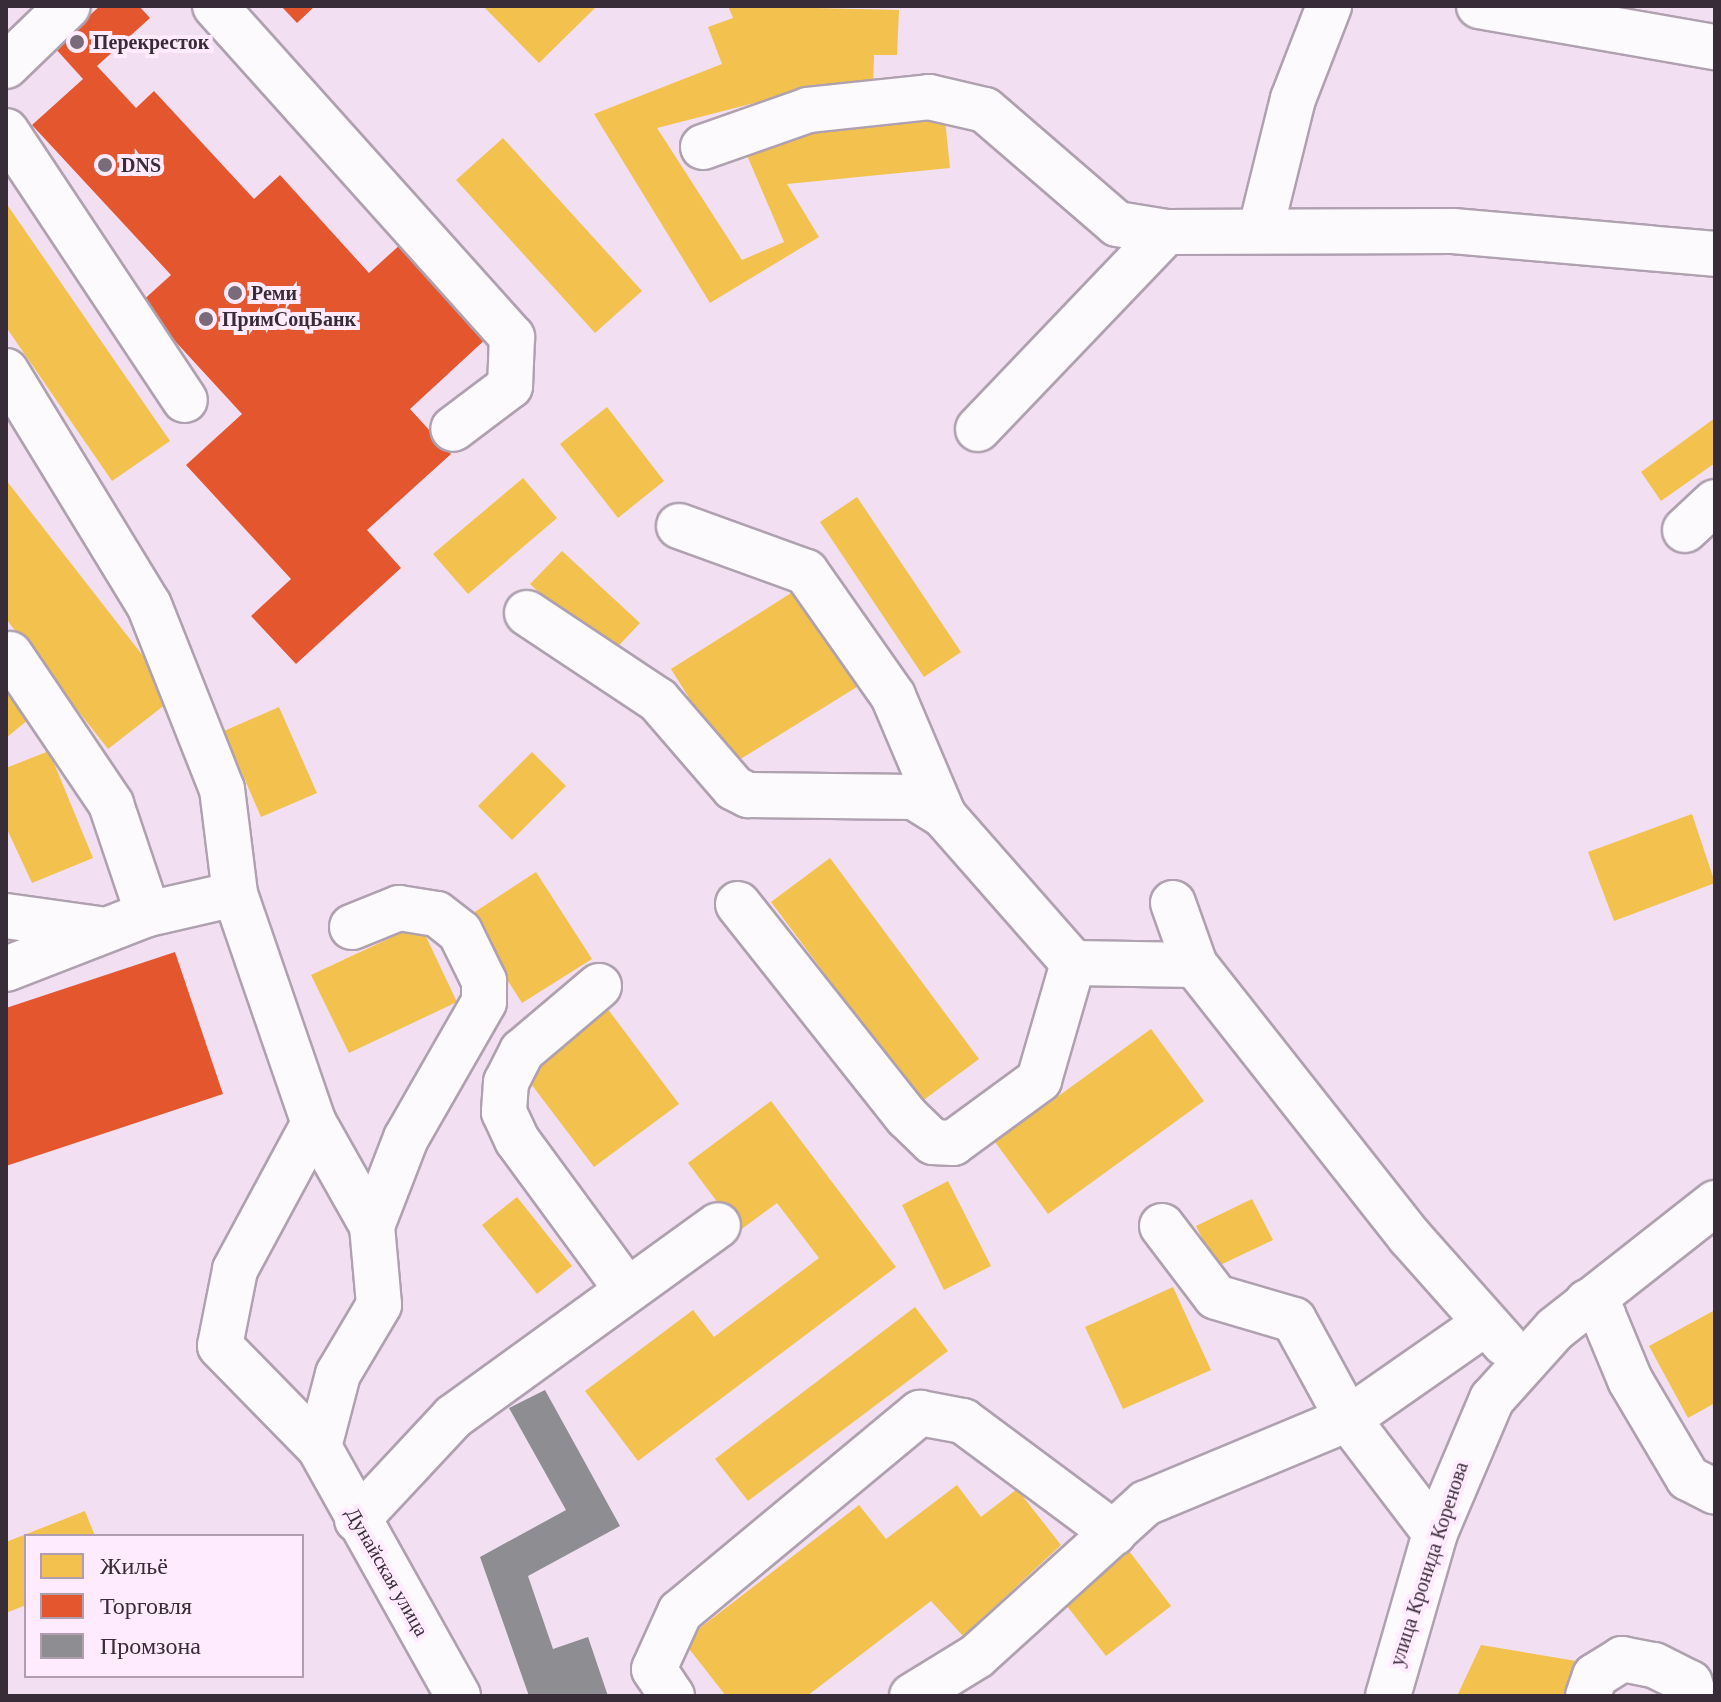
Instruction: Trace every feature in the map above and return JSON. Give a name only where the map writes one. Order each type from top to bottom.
[{"type":"street","points":[[6,66],[68,6]]},
{"type":"street","points":[[215,6],[512,337],[510,386],[453,429]]},
{"type":"street","points":[[1261,228],[1293,99],[1329,6]]},
{"type":"street","points":[[1479,6],[1715,47]]},
{"type":"street","points":[[703,147],[808,110],[929,97],[985,110],[1117,224],[1166,232],[1261,228],[1453,231],[1714,256]]},
{"type":"street","points":[[6,131],[185,400]]},
{"type":"street","points":[[978,429],[1166,232]]},
{"type":"street","points":[[7,375],[149,605],[222,789],[235,894],[314,1123],[372,1226],[379,1305],[338,1374],[319,1447]]},
{"type":"street","points":[[679,526],[806,572],[893,696],[944,816]]},
{"type":"street","points":[[527,613],[658,700],[734,788],[748,795],[914,797],[944,816],[1073,963],[1195,965]]},
{"type":"street","points":[[10,654],[111,804],[148,914]]},
{"type":"street","points":[[6,969],[148,914],[235,894]]},
{"type":"street","points":[[1173,903],[1195,965],[1484,1324],[1525,1361]]},
{"type":"street","points":[[738,904],[907,1117],[933,1142],[953,1143],[1039,1080],[1073,963]]},
{"type":"street","points":[[352,927],[399,908],[437,914],[460,932],[484,981],[484,1002],[406,1138],[372,1226]]},
{"type":"street","points":[[6,916],[104,930]]},
{"type":"street","points":[[599,986],[522,1051],[506,1082],[504,1112],[517,1140],[627,1290]]},
{"type":"street","name":"Дунайская улица","points":[[314,1123],[235,1270],[220,1346],[319,1447],[357,1520],[458,1696]]},
{"type":"street","name":"улица Кронида Коренова","points":[[1388,1696],[1435,1533],[1492,1399],[1525,1361],[1587,1302],[1715,1203]]},
{"type":"street","points":[[357,1520],[453,1417],[718,1225]]},
{"type":"street","points":[[1162,1226],[1216,1297],[1294,1320],[1348,1419],[1435,1533]]},
{"type":"street","points":[[1587,1302],[1603,1315],[1630,1380],[1688,1478],[1715,1492]]},
{"type":"street","points":[[912,1696],[977,1656],[1146,1503],[1348,1419],[1484,1324]]},
{"type":"street","points":[[672,1696],[654,1669],[680,1612],[920,1413],[963,1421],[1114,1533]]},
{"type":"street","points":[[1588,1696],[1595,1676],[1622,1659],[1654,1665],[1690,1683],[1694,1696]]},
{"type":"building: Жильё","points":[[483,6],[597,6],[539,63]]},
{"type":"building: Жильё","points":[[728,6],[899,10],[897,55],[874,55],[873,89],[816,87],[657,128],[742,260],[784,242],[740,139],[945,119],[950,168],[787,184],[819,237],[710,303],[594,114],[722,64],[708,27],[733,18]]},
{"type":"building: Жильё","points":[[503,138],[642,291],[595,333],[456,180]]},
{"type":"building: Жильё","points":[[6,203],[170,441],[112,481],[6,327]]},
{"type":"building: Жильё","points":[[607,407],[664,481],[618,518],[560,444]]},
{"type":"building: Жильё","points":[[1715,418],[1715,463],[1661,501],[1641,472]]},
{"type":"building: Жильё","points":[[523,478],[557,518],[468,594],[433,554]]},
{"type":"building: Жильё","points":[[6,480],[175,697],[108,749],[6,619]]},
{"type":"building: Жильё","points":[[857,497],[961,652],[924,677],[820,522]]},
{"type":"building: Жильё","points":[[562,551],[640,623],[608,657],[530,584]]},
{"type":"building: Жильё","points":[[799,588],[860,685],[731,765],[671,669]]},
{"type":"building: Жильё","points":[[6,692],[29,719],[6,738]]},
{"type":"building: Жильё","points":[[279,707],[317,793],[261,817],[224,731]]},
{"type":"building: Жильё","points":[[49,751],[93,858],[32,883],[6,827],[6,768]]},
{"type":"building: Жильё","points":[[532,752],[566,786],[512,840],[478,806]]},
{"type":"building: Жильё","points":[[1692,814],[1715,883],[1614,921],[1588,852]]},
{"type":"building: Жильё","points":[[830,858],[979,1059],[921,1102],[771,902]]},
{"type":"building: Жильё","points":[[536,872],[592,959],[522,1003],[467,917]]},
{"type":"building: Жильё","points":[[420,924],[457,1002],[349,1053],[311,975]]},
{"type":"building: Жильё","points":[[607,1008],[679,1104],[594,1167],[522,1072]]},
{"type":"building: Жильё","points":[[1151,1029],[1204,1101],[1048,1214],[995,1142]]},
{"type":"building: Жильё","points":[[771,1101],[896,1267],[638,1461],[585,1391],[693,1310],[714,1337],[819,1258],[777,1203],[739,1231],[688,1163]]},
{"type":"building: Жильё","points":[[948,1181],[991,1266],[944,1290],[902,1205]]},
{"type":"building: Жильё","points":[[517,1197],[572,1266],[537,1294],[482,1225]]},
{"type":"building: Жильё","points":[[1252,1199],[1273,1240],[1216,1267],[1196,1226]]},
{"type":"building: Жильё","points":[[1173,1287],[1211,1370],[1123,1409],[1085,1327]]},
{"type":"building: Жильё","points":[[915,1307],[948,1351],[748,1501],[715,1459]]},
{"type":"building: Жильё","points":[[1715,1310],[1715,1403],[1688,1418],[1649,1346]]},
{"type":"building: Жильё","points":[[957,1485],[981,1517],[1017,1489],[1061,1545],[963,1636],[931,1601],[807,1696],[726,1696],[683,1641],[859,1505],[886,1539]]},
{"type":"building: Жильё","points":[[85,1511],[94,1534],[26,1534]]},
{"type":"building: Жильё","points":[[24,1535],[24,1606],[6,1613],[6,1542]]},
{"type":"building: Жильё","points":[[1129,1551],[1171,1606],[1106,1656],[1063,1601]]},
{"type":"building: Жильё","points":[[1481,1645],[1588,1663],[1577,1696],[1457,1696]]},
{"type":"building: Торговля","points":[[100,6],[139,6],[150,18],[97,66],[136,108],[154,91],[254,199],[280,175],[369,273],[402,243],[488,337],[410,409],[451,454],[367,530],[401,568],[296,664],[251,616],[291,579],[186,465],[242,414],[140,303],[171,275],[32,125],[83,79],[54,47]]},
{"type":"building: Торговля","points":[[281,6],[315,6],[297,23]]},
{"type":"building: Торговля","points":[[175,952],[223,1094],[6,1166],[6,1008]]},
{"type":"building: Промзона","points":[[545,1390],[620,1526],[528,1576],[553,1649],[588,1637],[608,1696],[529,1696],[480,1557],[566,1510],[509,1408]]},
{"type":"place","name":"Перекресток","points":[[77,42]]},
{"type":"place","name":"DNS","points":[[105,165]]},
{"type":"place","name":"Реми","points":[[235,293]]},
{"type":"place","name":"ПримСоцБанк","points":[[206,319]]}]
